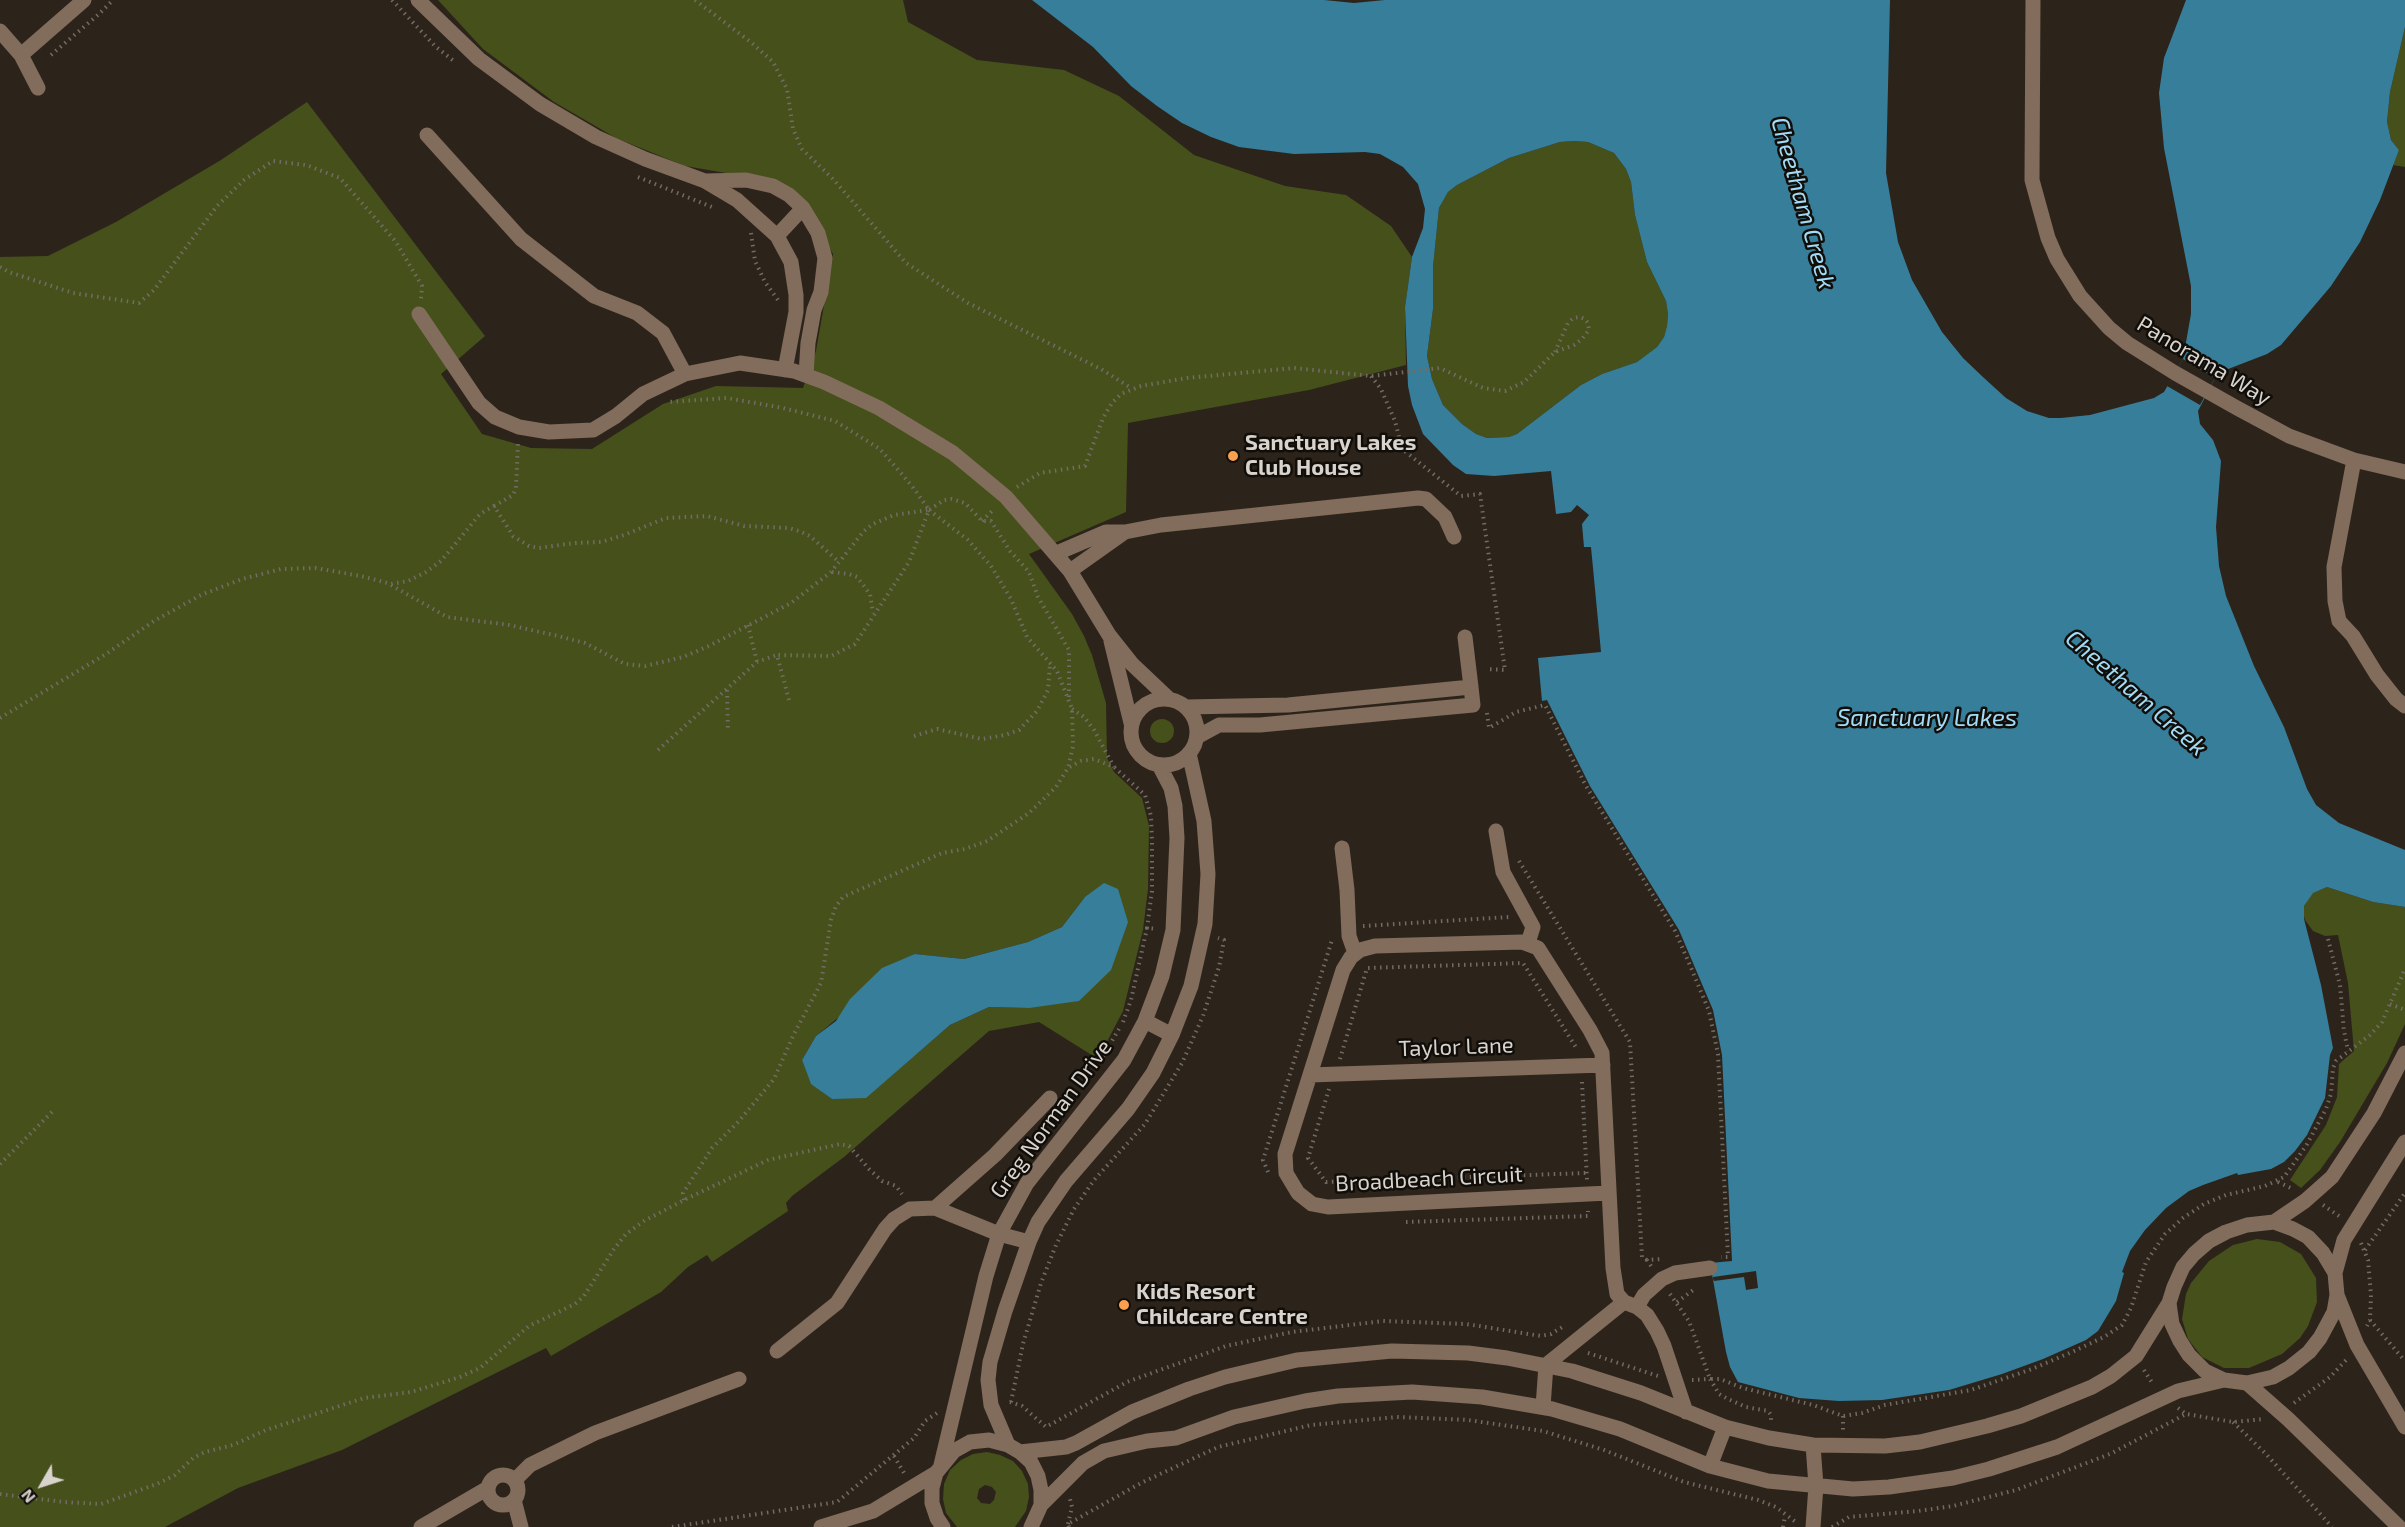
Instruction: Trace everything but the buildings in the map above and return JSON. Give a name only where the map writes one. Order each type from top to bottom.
[{"type":"street","points":[[21,55],[84,0]]},
{"type":"street","points":[[418,0],[479,59],[540,104],[596,137],[645,159],[705,181],[737,200],[777,236],[790,262],[796,295],[795,372]]},
{"type":"street","name":"Panorama Way","points":[[2033,0],[2032,180],[2048,238],[2070,282],[2095,314],[2127,343],[2208,392],[2289,436],[2354,460],[2405,472]]},
{"type":"street","points":[[0,31],[21,55],[38,88]]},
{"type":"street","points":[[427,135],[521,239],[594,296],[637,313],[663,333],[685,375]]},
{"type":"street","points":[[705,181],[746,180],[773,186],[789,195],[803,208],[818,233],[825,258],[821,292],[814,310],[808,343],[795,372]]},
{"type":"street","points":[[777,236],[803,208]]},
{"type":"street","points":[[419,314],[479,403],[495,417],[519,427],[569,433],[593,430],[616,416],[644,394],[685,375],[740,363],[795,372],[879,408],[953,453],[1006,497],[1057,553],[1109,635],[1132,664],[1169,699],[1186,707],[1288,705],[1471,687]]},
{"type":"street","points":[[2354,460],[2334,567],[2335,601],[2339,621],[2353,636],[2377,675],[2396,699],[2405,706]]},
{"type":"street","points":[[1057,553],[1106,532],[1125,532],[1161,525],[1419,498],[1426,499],[1445,517],[1454,537]]},
{"type":"street","points":[[1070,571],[1125,532]]},
{"type":"street","points":[[1109,635],[1131,723],[1130,734],[1139,755],[1149,762],[1171,765],[1190,753],[1197,737],[1193,716],[1186,707]]},
{"type":"street","points":[[1197,737],[1219,725],[1260,725],[1473,705],[1465,637]]},
{"type":"street","points":[[1131,723],[1142,706],[1159,699],[1169,699]]},
{"type":"street","points":[[1033,1525],[1041,1505],[1038,1476],[1031,1462],[1014,1448],[991,1405],[988,1380],[990,1362],[1005,1311],[1038,1222],[1066,1181],[1133,1102],[1153,1073],[1172,1035],[1191,986],[1203,936],[1208,874],[1201,799],[1190,753]]},
{"type":"street","name":"Greg Norman Drive","points":[[943,1527],[932,1503],[932,1488],[986,1276],[999,1234],[1027,1183],[1125,1060],[1145,1021],[1162,976],[1173,930],[1177,848],[1175,806],[1171,788],[1159,765]]},
{"type":"street","points":[[1496,831],[1503,872],[1533,927],[1528,943]]},
{"type":"street","points":[[1342,848],[1349,936],[1355,953],[1375,946],[1528,943],[1538,948],[1546,959],[1590,1030],[1602,1053],[1608,1193],[1617,1294],[1647,1315],[1657,1332],[1686,1412]]},
{"type":"street","name":"Broadbeach Circuit","points":[[1355,953],[1343,970],[1285,1154],[1286,1173],[1298,1193],[1312,1204],[1328,1207],[1608,1193]]},
{"type":"street","points":[[1145,1021],[1172,1035]]},
{"type":"street","points":[[821,1527],[873,1511],[938,1469],[954,1451],[970,1442],[989,1440],[1014,1448],[1066,1447],[1089,1437],[1132,1412],[1225,1377],[1297,1360],[1392,1351],[1468,1353],[1546,1365],[1606,1381],[1725,1426],[1768,1438],[1813,1445],[1885,1446],[1920,1442],[2009,1419],[2092,1387],[2111,1376],[2136,1356],[2169,1303],[2183,1267],[2194,1254],[2209,1241],[2226,1232],[2274,1222],[2309,1198],[2332,1177],[2374,1113],[2405,1053]]},
{"type":"street","name":"Taylor Lane","points":[[1310,1075],[1603,1065]]},
{"type":"street","points":[[935,1208],[995,1155],[1050,1098]]},
{"type":"street","points":[[2169,1303],[2172,1324],[2190,1355],[2205,1371],[2224,1380],[2247,1383],[2273,1377],[2289,1368],[2309,1352],[2334,1312],[2337,1295],[2335,1273],[2344,1240],[2405,1142]]},
{"type":"street","points":[[777,1351],[837,1303],[885,1229],[894,1219],[910,1209],[935,1208],[999,1234],[1029,1242]]},
{"type":"street","points":[[2274,1222],[2308,1237],[2323,1253],[2335,1273]]},
{"type":"street","points":[[1543,1407],[1546,1365],[1644,1295],[1662,1279],[1675,1273],[1713,1263]]},
{"type":"street","points":[[2337,1295],[2357,1345],[2405,1426]]},
{"type":"street","points":[[514,1480],[530,1465],[595,1433],[739,1379]]},
{"type":"street","points":[[1041,1505],[1083,1463],[1104,1451],[1147,1441],[1176,1438],[1234,1417],[1283,1405],[1338,1396],[1412,1392],[1482,1397],[1543,1407],[1620,1429],[1710,1466],[1768,1481],[1853,1489],[1916,1484],[1953,1478],[2000,1466],[2087,1434],[2165,1396],[2224,1380]]},
{"type":"street","points":[[2247,1383],[2279,1410],[2400,1527]]},
{"type":"street","points":[[1710,1466],[1725,1426]]},
{"type":"street","points":[[1813,1445],[1816,1486],[1813,1526]]},
{"type":"street","points":[[421,1527],[461,1506],[499,1498],[518,1492],[514,1480],[499,1475],[492,1480],[499,1498],[520,1526]]},
{"type":"path","points":[[42,61],[113,0]]},
{"type":"path","points":[[694,0],[752,43],[773,62],[787,89],[793,129],[802,149],[840,186],[906,262],[968,303],[1101,369],[1131,388]]},
{"type":"path","points":[[0,267],[73,293],[139,303],[154,290],[217,206],[244,180],[273,161],[306,165],[340,178],[396,242],[422,286],[419,314]]},
{"type":"path","points":[[751,229],[755,261],[765,282],[779,301],[796,312]]},
{"type":"path","points":[[982,521],[1006,497],[1040,473],[1085,466],[1103,418],[1112,403],[1131,388],[1154,382],[1294,368],[1371,376],[1440,368],[1483,388],[1505,391],[1524,382],[1556,352],[1582,339],[1589,330],[1585,319],[1573,318],[1568,323],[1556,352]]},
{"type":"path","points":[[1371,376],[1381,389],[1395,421],[1401,448],[1461,496],[1480,494],[1505,670],[1481,669]]},
{"type":"path","points":[[664,402],[727,398],[783,408],[835,421],[880,448],[929,510],[968,540],[991,566],[1011,599],[1027,637],[1057,671],[1072,709],[1073,746],[1068,768],[1046,799],[987,841],[934,856],[843,897],[836,906],[831,920],[821,983],[794,1034],[774,1079],[739,1121],[712,1148],[683,1193],[684,1200]]},
{"type":"path","points":[[391,584],[426,572],[441,561],[480,514],[513,495],[516,488],[519,427]]},
{"type":"path","points":[[0,718],[106,654],[154,621],[201,595],[242,579],[281,569],[315,568],[391,584],[447,616],[509,625],[585,643],[617,661],[636,666],[683,657],[791,603],[831,572],[859,536],[873,524],[894,515],[929,510],[944,500],[958,500],[965,503],[982,521]]},
{"type":"path","points":[[494,506],[513,536],[529,546],[539,548],[601,542],[624,536],[666,519],[708,516],[752,527],[789,528],[799,531],[815,541],[839,562]]},
{"type":"path","points":[[658,750],[757,662],[787,653],[819,657],[840,653],[861,638],[873,615],[909,561],[929,510]]},
{"type":"path","points":[[982,521],[991,520],[1010,551],[1024,565],[1038,597],[1067,645],[1070,666],[1069,698]]},
{"type":"path","points":[[831,572],[857,577],[870,594],[873,615]]},
{"type":"path","points":[[748,625],[757,662]]},
{"type":"path","points":[[777,655],[789,700]]},
{"type":"path","points":[[914,736],[937,729],[982,739],[1018,730],[1037,711],[1048,690],[1050,663]]},
{"type":"path","points":[[727,689],[728,732]]},
{"type":"path","points":[[1486,705],[1489,728],[1516,712],[1545,705],[1586,786],[1675,931],[1709,1011],[1718,1054],[1728,1257],[1713,1263]]},
{"type":"path","points":[[1072,709],[1084,717],[1094,730],[1114,767],[1145,795],[1150,816],[1152,891],[1148,928],[1131,1000],[1123,1023],[1096,1065]]},
{"type":"path","points":[[1068,768],[1081,761],[1094,759],[1114,767]]},
{"type":"path","points":[[1272,1182],[1263,1160],[1336,928],[1553,915]]},
{"type":"path","points":[[1148,928],[1173,930]]},
{"type":"path","points":[[1011,1402],[1023,1344],[1041,1283],[1060,1236],[1074,1209],[1094,1180],[1145,1124],[1165,1094],[1203,1016],[1219,966],[1224,940],[1203,936]]},
{"type":"path","points":[[2328,939],[2340,985],[2348,1050]]},
{"type":"path","points":[[1565,1326],[1586,1353],[1662,1378],[1720,1379],[1743,1389],[1813,1405],[1843,1416],[1862,1413],[1885,1405],[1971,1390],[2032,1369],[2072,1352],[2104,1337],[2122,1324],[2131,1308],[2146,1262],[2165,1234],[2183,1218],[2204,1204],[2226,1195],[2277,1182],[2290,1169],[2316,1128],[2331,1094],[2333,1068],[2340,1056],[2370,1035],[2382,1022],[2405,969]]},
{"type":"path","points":[[2390,1004],[2405,1010]]},
{"type":"path","points":[[0,1164],[53,1111]]},
{"type":"path","points":[[0,1494],[101,1504],[157,1484],[175,1475],[193,1458],[205,1452],[233,1445],[266,1430],[364,1398],[411,1392],[460,1377],[480,1368],[529,1326],[575,1304],[591,1289],[614,1249],[626,1234],[644,1221],[768,1160],[840,1144],[849,1146],[868,1169],[882,1181],[896,1186],[910,1209]]},
{"type":"path","points":[[2122,1324],[2148,1377],[2186,1414],[2233,1422],[2263,1419],[2291,1405],[2330,1377],[2357,1345],[2370,1320],[2369,1272],[2365,1250],[2350,1227],[2326,1207],[2277,1182]]},
{"type":"path","points":[[2365,1250],[2405,1193]]},
{"type":"path","points":[[1402,1223],[1588,1216]]},
{"type":"path","points":[[1665,1259],[1647,1260],[1689,1321],[1710,1379]]},
{"type":"path","points":[[2370,1320],[2405,1361]]},
{"type":"path","points":[[1832,1527],[1849,1517],[1941,1508],[2016,1490],[2110,1454],[2186,1414]]},
{"type":"path","points":[[1843,1416],[1843,1436],[1846,1446]]},
{"type":"path","points":[[1069,1527],[1068,1524],[1141,1483],[1218,1447],[1311,1425],[1397,1417],[1468,1420],[1543,1431],[1604,1450],[1684,1482],[1758,1500],[1776,1507],[1798,1524],[1813,1526]]},
{"type":"path","points":[[2233,1422],[2266,1454],[2332,1527]]},
{"type":"path","points":[[1849,1517],[1846,1508],[1853,1489]]},
{"type":"path","points":[[1783,1527],[1785,1516]]},
{"type":"green space","points":[[438,0],[903,0],[908,22],[977,60],[1064,70],[1119,96],[1194,155],[1285,186],[1346,195],[1391,226],[1412,257],[1405,307],[1406,365],[1309,390],[1128,423],[1126,512],[1029,554],[1072,614],[1084,636],[1106,703],[1107,758],[1114,772],[1142,798],[1149,826],[1148,889],[1143,930],[1123,1011],[1098,1059],[1039,1022],[989,1031],[844,1157],[792,1196],[786,1203],[788,1211],[712,1262],[707,1255],[688,1267],[661,1292],[551,1356],[546,1348],[342,1450],[238,1488],[165,1527],[0,1527],[0,257],[48,256],[116,222],[221,160],[307,102],[485,336],[441,374],[482,434],[531,448],[592,449],[663,404],[716,386],[803,388],[816,351],[833,254],[804,203],[773,181],[685,166],[616,138],[554,102],[483,49]],"holes":[[[1085,897],[1029,1008],[989,1007],[950,1025],[914,1056],[832,1099],[811,1083],[802,1060],[816,1036],[915,954],[964,959],[1028,942],[1062,927]]]},
{"type":"green space","points":[[2405,27],[2405,167],[2393,165],[2399,150],[2391,140],[2387,123],[2390,92]]},
{"type":"green space","points":[[1560,142],[1588,142],[1614,153],[1626,169],[1631,182],[1635,215],[1647,262],[1666,301],[1668,314],[1664,337],[1657,347],[1637,362],[1602,374],[1581,385],[1517,434],[1509,437],[1487,438],[1476,434],[1462,424],[1443,405],[1432,379],[1427,356],[1433,309],[1433,267],[1439,208],[1448,192],[1457,185],[1509,158]]},
{"type":"green space","points":[[1162,719],[1167,720],[1173,726],[1173,736],[1167,742],[1162,743],[1157,742],[1151,736],[1150,731],[1151,726],[1157,720]]},
{"type":"green space","points":[[2327,887],[2373,902],[2405,907],[2405,1024],[2387,1063],[2340,1142],[2320,1170],[2301,1188],[2290,1180],[2326,1125],[2337,1097],[2339,1064],[2354,1051],[2348,983],[2338,935],[2325,936],[2313,931],[2303,913],[2304,906],[2312,893]]},
{"type":"green space","points":[[2257,1239],[2280,1242],[2301,1254],[2316,1278],[2317,1302],[2308,1326],[2300,1338],[2282,1354],[2249,1368],[2224,1368],[2202,1357],[2188,1339],[2182,1319],[2186,1294],[2191,1283],[2209,1261],[2233,1245]]},
{"type":"green space","points":[[987,1452],[1000,1455],[1013,1461],[1022,1471],[1028,1484],[1029,1497],[1026,1511],[1015,1527],[957,1527],[946,1513],[943,1499],[944,1484],[950,1470],[961,1460],[973,1454]],"holes":[[[985,1485],[992,1487],[996,1492],[994,1500],[990,1504],[981,1503],[977,1498],[979,1489]]]},
{"type":"water","name":"Sanctuary Lakes","points":[[1032,0],[1324,0],[1354,3],[1385,0],[1890,0],[1886,173],[1898,242],[1912,280],[1942,332],[1963,358],[1984,378],[2006,398],[2027,411],[2049,418],[2061,418],[2090,415],[2154,398],[2164,392],[2183,359],[2191,314],[2191,286],[2164,148],[2159,93],[2164,58],[2186,0],[2405,0],[2405,27],[2390,92],[2387,122],[2391,140],[2399,150],[2380,200],[2360,242],[2331,286],[2281,345],[2267,354],[2223,371],[2215,378],[2198,411],[2200,424],[2213,440],[2221,461],[2216,527],[2219,566],[2226,596],[2254,666],[2284,727],[2307,789],[2316,805],[2339,823],[2405,850],[2405,907],[2373,902],[2327,887],[2313,893],[2304,906],[2304,919],[2321,985],[2333,1048],[2330,1055],[2325,1098],[2307,1135],[2295,1151],[2284,1162],[2271,1169],[2238,1175],[2237,1173],[2203,1185],[2189,1191],[2166,1208],[2145,1230],[2130,1251],[2122,1272],[2124,1273],[2116,1301],[2098,1331],[2086,1340],[2043,1359],[1949,1390],[1882,1400],[1839,1401],[1799,1398],[1738,1382],[1730,1367],[1726,1352],[1710,1263],[1732,1261],[1722,1055],[1713,1010],[1679,930],[1590,786],[1547,700],[1542,701],[1538,658],[1601,652],[1591,547],[1584,547],[1582,524],[1589,515],[1577,505],[1571,512],[1556,514],[1551,471],[1494,476],[1466,474],[1453,465],[1423,434],[1412,405],[1408,386],[1405,307],[1412,257],[1423,228],[1425,209],[1418,184],[1403,167],[1380,154],[1365,152],[1294,154],[1239,147],[1211,137],[1182,123],[1157,106],[1131,86],[1093,47]],"holes":[[[1560,142],[1588,142],[1614,153],[1626,169],[1631,182],[1635,215],[1647,262],[1666,301],[1668,314],[1664,337],[1657,347],[1637,362],[1602,374],[1581,385],[1517,434],[1509,437],[1487,438],[1476,434],[1462,424],[1443,405],[1432,379],[1427,356],[1433,309],[1433,267],[1439,208],[1448,192],[1457,185],[1509,158]]]},
{"type":"water","points":[[1104,883],[1118,889],[1128,922],[1111,970],[1079,1001],[1029,1008],[989,1007],[950,1025],[866,1098],[832,1099],[811,1084],[802,1060],[816,1036],[836,1021],[850,999],[882,968],[915,954],[964,959],[1028,942],[1062,927],[1085,897]]},
{"type":"pier","points":[[2183,359],[2215,378],[2200,405],[2167,386]]},
{"type":"pier","points":[[1756,1271],[1758,1288],[1746,1290],[1744,1277],[1714,1281],[1713,1279],[1713,1277]]},
{"type":"place","name":"Sanctuary Lakes Club House","points":[[1233,456]]},
{"type":"place","name":"Kids Resort Childcare Centre","points":[[1124,1305]]},
{"type":"water label","name":"Cheetham Creek","points":[[1803,203]]},
{"type":"water label","name":"Cheetham Creek","points":[[2136,693]]}]
